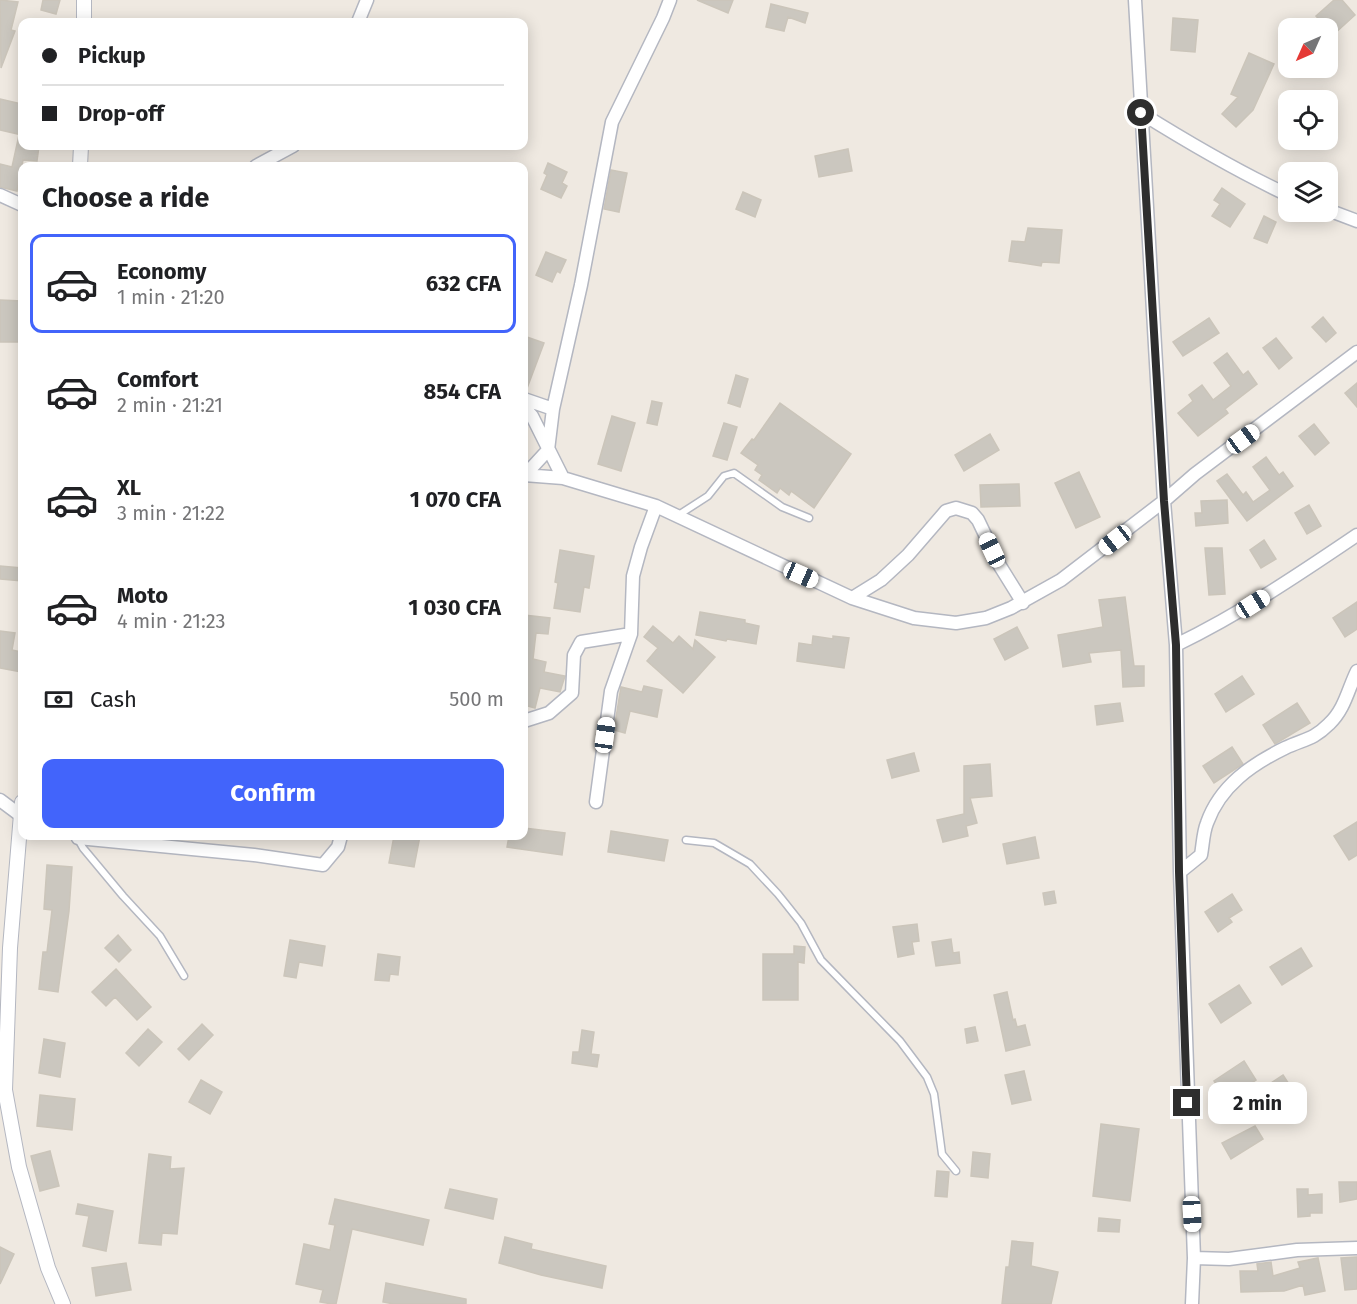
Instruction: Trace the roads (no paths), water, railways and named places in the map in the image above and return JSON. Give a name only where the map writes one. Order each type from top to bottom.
[{"type":"street","points":[[84,0],[84,18]]},
{"type":"street","points":[[360,18],[367,0]]},
{"type":"street","points":[[528,471],[548,450],[553,409],[581,285],[612,122],[670,0]]},
{"type":"street","points":[[1135,0],[1164,501],[1176,645],[1179,872],[1194,1258],[1192,1304]]},
{"type":"street","points":[[1141,113],[1198,149],[1246,176],[1278,190]]},
{"type":"street","points":[[263,162],[286,150]]},
{"type":"street","points":[[0,195],[18,203]]},
{"type":"street","points":[[1338,214],[1357,221]]},
{"type":"street","points":[[528,475],[563,478],[656,507],[852,598],[914,618],[956,623],[986,618],[1023,603],[1062,580],[1195,474],[1357,352]]},
{"type":"street","points":[[528,400],[553,409]]},
{"type":"street","points":[[528,411],[563,478]]},
{"type":"street","points":[[596,802],[611,691],[631,634],[633,576],[656,507]]},
{"type":"street","points":[[852,598],[881,580],[908,555],[946,511],[956,508],[972,513],[978,520],[1000,566],[1023,603]]},
{"type":"street","points":[[1176,645],[1253,604],[1357,535]]},
{"type":"street","points":[[528,720],[549,713],[572,693],[574,655],[581,642],[631,634]]},
{"type":"street","points":[[1179,872],[1201,855],[1207,823],[1221,795],[1251,766],[1288,746],[1313,737],[1329,724],[1344,703],[1357,670]]},
{"type":"street","points":[[0,800],[18,808]]},
{"type":"street","points":[[19,840],[10,948],[5,1090],[19,1167],[48,1268],[63,1304]]},
{"type":"street","points":[[107,840],[254,855],[323,866],[338,847],[340,840]]},
{"type":"street","points":[[1194,1258],[1229,1259],[1297,1250],[1357,1248]]},
{"type":"lane","points":[[677,517],[708,496],[723,476],[734,473],[782,507],[809,518]]},
{"type":"lane","points":[[79,840],[83,848],[123,896],[160,936],[184,976]]},
{"type":"lane","points":[[686,840],[714,843],[750,864],[801,923],[821,960],[900,1041],[927,1077],[934,1094],[942,1154],[956,1170]]}]
